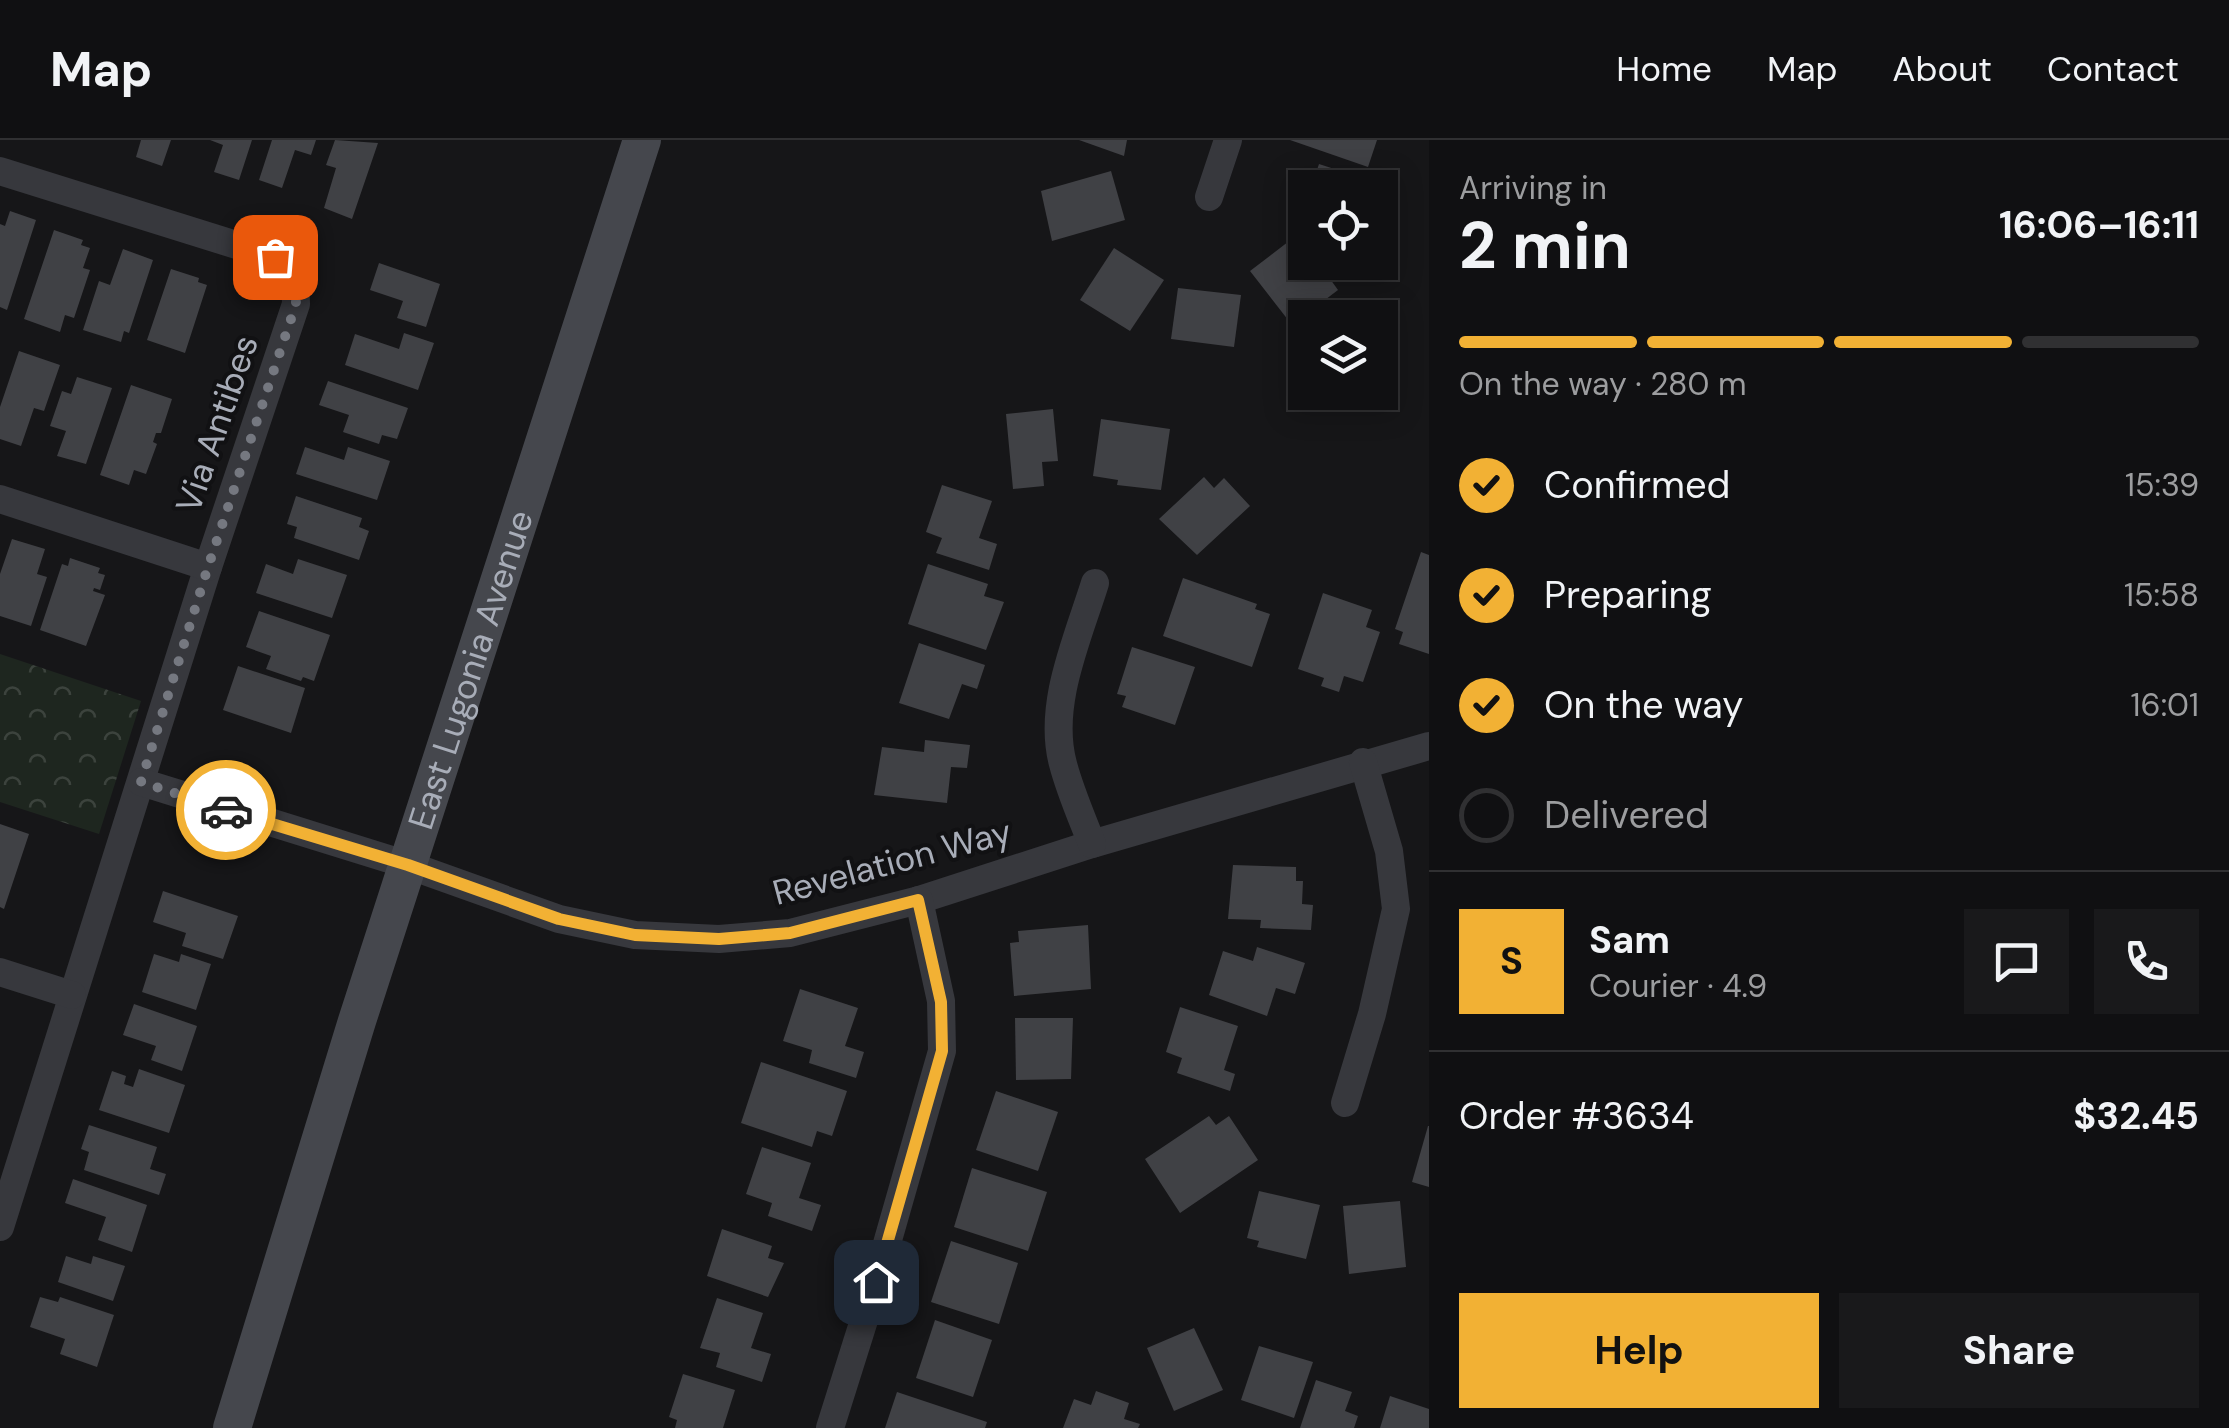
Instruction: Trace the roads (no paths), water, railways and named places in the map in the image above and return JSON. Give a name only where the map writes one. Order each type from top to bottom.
[{"type":"main road","name":"East Lugonia Avenue","points":[[232,1428],[408,865],[642,140]]},
{"type":"street","points":[[1210,197],[1228,140]]},
{"type":"street","name":"Via Antibes","points":[[0,170],[275,257],[295,277],[296,304],[208,567],[0,1227]]},
{"type":"street","points":[[0,499],[208,567]]},
{"type":"street","points":[[1092,844],[1062,762],[1058,734],[1068,669],[1096,583]]},
{"type":"street","name":"Revelation Way","points":[[141,782],[408,865],[559,919],[635,935],[719,939],[790,933],[918,900],[1364,762],[1429,746]]},
{"type":"street","points":[[1345,1103],[1372,1014],[1396,909],[1388,852],[1364,762]]},
{"type":"street","points":[[830,1428],[942,1051],[941,1002],[918,900]]},
{"type":"street","points":[[0,972],[72,996]]}]
